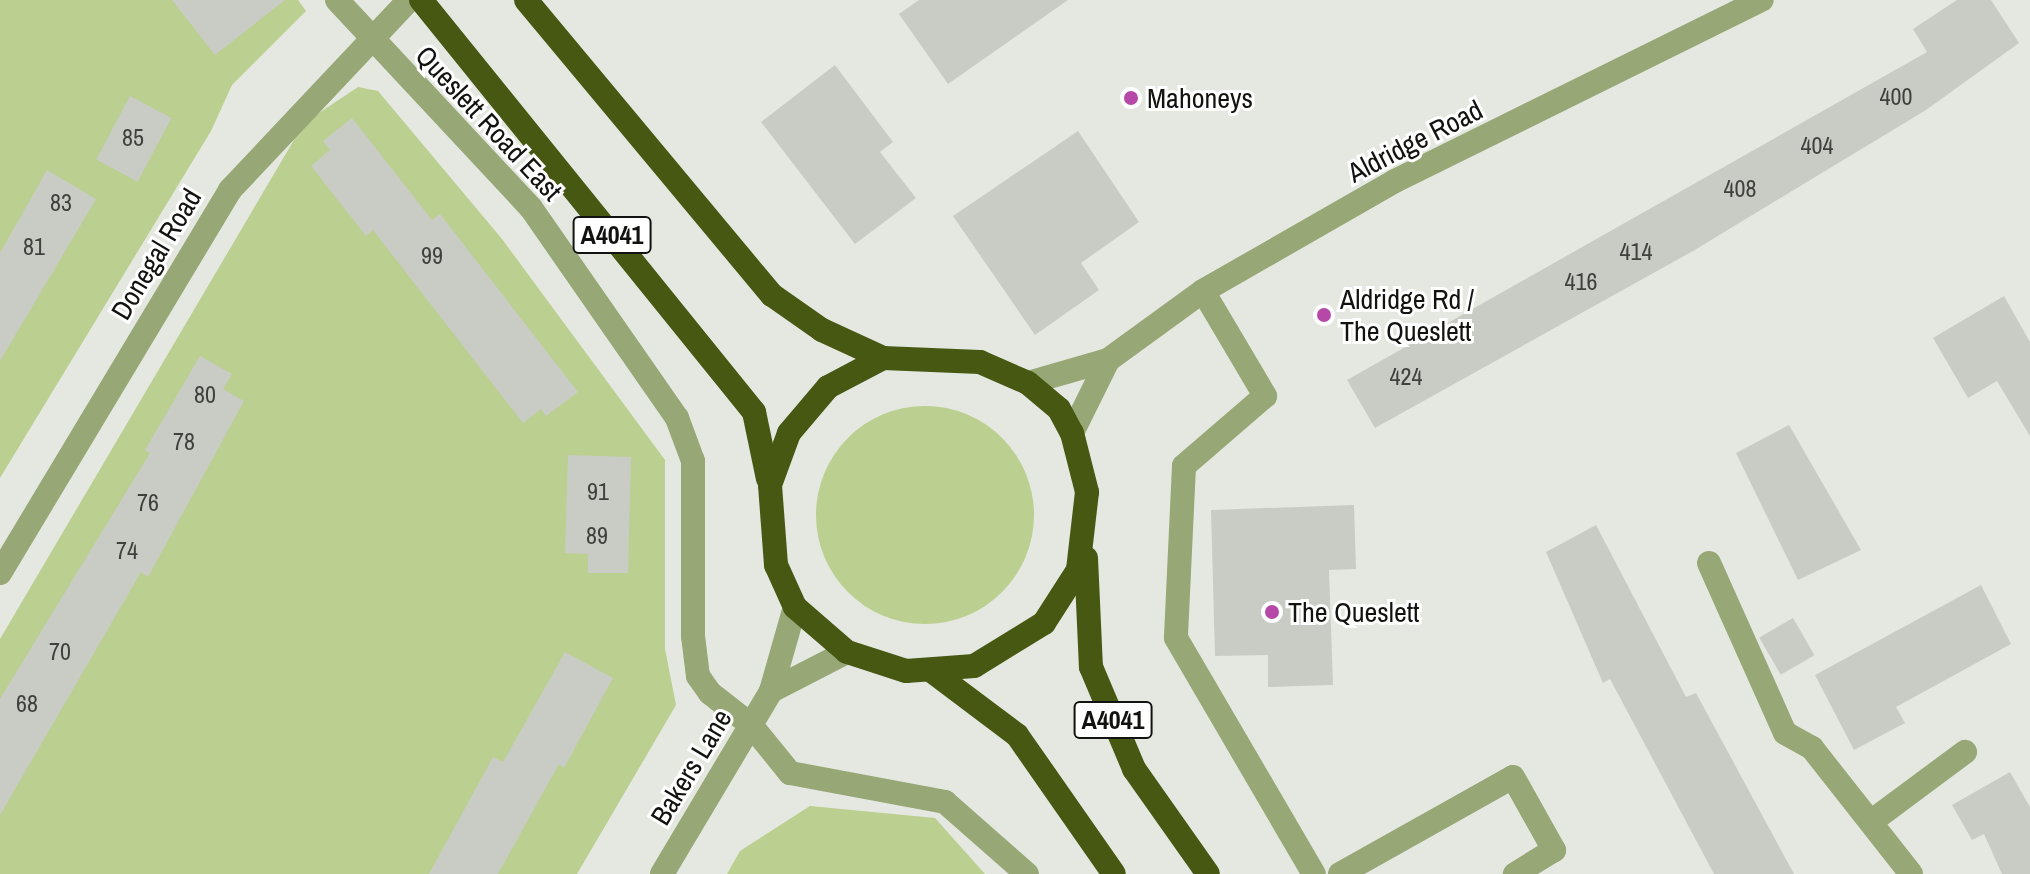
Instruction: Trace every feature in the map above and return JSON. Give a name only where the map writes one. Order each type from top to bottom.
[{"type":"highway","name":"Queslett Road East","points":[[421,0],[754,412],[770,485]]},
{"type":"highway","name":"A4041","points":[[526,0],[772,295],[822,330],[883,358]]},
{"type":"highway","points":[[883,358],[980,362],[1028,383],[1059,409],[1072,433],[1087,492],[1085,544],[1065,596],[1024,641],[974,666],[933,672],[847,652],[795,607],[770,541],[770,485],[789,433],[809,404],[852,370],[883,358]]},
{"type":"highway","name":"A4041","points":[[1085,544],[1091,667],[1134,769],[1208,874]]},
{"type":"highway","name":"A4041","points":[[933,672],[1017,735],[1114,874]]},
{"type":"street","name":"Queslett Road East","points":[[337,0],[368,38],[531,208],[677,418],[693,461],[698,676],[751,725],[790,773],[945,802],[1027,874]]},
{"type":"street","name":"Donegal Road","points":[[0,573],[230,190],[368,38],[409,0]]},
{"type":"street","name":"Aldridge Road","points":[[1028,383],[1108,360],[1203,291],[1395,181],[1762,0]]},
{"type":"street","points":[[1203,291],[1265,396],[1184,466],[1176,638],[1314,874]]},
{"type":"street","name":"Aldridge Road","points":[[1072,433],[1108,360]]},
{"type":"street","points":[[1709,563],[1785,733],[1812,748],[1911,874]]},
{"type":"street","name":"Bakers Lane","points":[[662,874],[771,691],[795,607]]},
{"type":"street","points":[[771,691],[847,652]]},
{"type":"street","points":[[1872,821],[1965,752]]},
{"type":"street","points":[[1340,874],[1513,777],[1554,850],[1515,874]]},
{"type":"green space","points":[[0,0],[298,0],[306,11],[232,85],[211,131],[0,478]]},
{"type":"green space","points":[[358,87],[378,91],[502,239],[665,460],[665,649],[676,705],[577,874],[0,874],[0,639],[304,123]]},
{"type":"green space","points":[[925,406],[967,415],[1002,438],[1025,473],[1034,515],[1025,557],[1002,592],[967,615],[925,624],[883,615],[848,592],[825,557],[816,515],[825,473],[848,438],[883,415]]},
{"type":"green space","points":[[810,806],[935,818],[985,874],[727,874],[740,851]]},
{"type":"building","points":[[172,0],[285,0],[215,55]]},
{"type":"building","points":[[919,0],[1068,0],[948,84],[899,14]]},
{"type":"building","points":[[1957,0],[1991,0],[2019,43],[1926,110],[1693,251],[1375,428],[1347,380],[1927,52],[1913,29]]},
{"type":"building","points":[[835,65],[893,142],[880,152],[916,198],[855,244],[761,122]]},
{"type":"building","points":[[130,96],[171,118],[138,182],[96,160]]},
{"type":"building","points":[[352,118],[432,220],[440,214],[578,392],[546,416],[541,409],[523,423],[373,230],[366,236],[311,166],[330,150],[323,141]]},
{"type":"building","points":[[1078,131],[1139,222],[1081,263],[1099,290],[1035,335],[953,216]]},
{"type":"building","points":[[47,170],[96,199],[0,361],[0,253]]},
{"type":"building","points":[[2004,296],[2030,342],[2030,436],[1997,381],[1968,398],[1933,338]]},
{"type":"building","points":[[200,356],[232,374],[223,389],[244,401],[148,577],[141,572],[0,815],[0,699],[150,453],[145,450]]},
{"type":"building","points":[[1789,425],[1861,550],[1798,580],[1736,453]]},
{"type":"building","points":[[568,455],[631,457],[628,573],[588,573],[588,554],[565,553]]},
{"type":"building","name":"The Queslett","points":[[1354,505],[1356,569],[1329,570],[1333,685],[1268,687],[1268,655],[1215,656],[1211,510]]},
{"type":"building","points":[[1596,525],[1686,697],[1696,693],[1794,874],[1714,874],[1610,679],[1603,683],[1546,552]]},
{"type":"building","points":[[1981,585],[2011,644],[1896,707],[1905,723],[1854,750],[1815,675]]},
{"type":"building","points":[[1793,618],[1814,655],[1781,675],[1759,638]]},
{"type":"building","points":[[565,652],[613,678],[564,768],[559,764],[498,874],[429,874],[493,757],[503,762]]},
{"type":"building","points":[[2010,772],[2030,807],[2030,874],[2002,874],[1984,834],[1972,840],[1952,805]]},
{"type":"place","name":"Mahoneys","points":[[1131,98]]},
{"type":"place","name":"Aldridge Rd / The Queslett","points":[[1324,315]]},
{"type":"place","name":"The Queslett","points":[[1272,612]]}]
